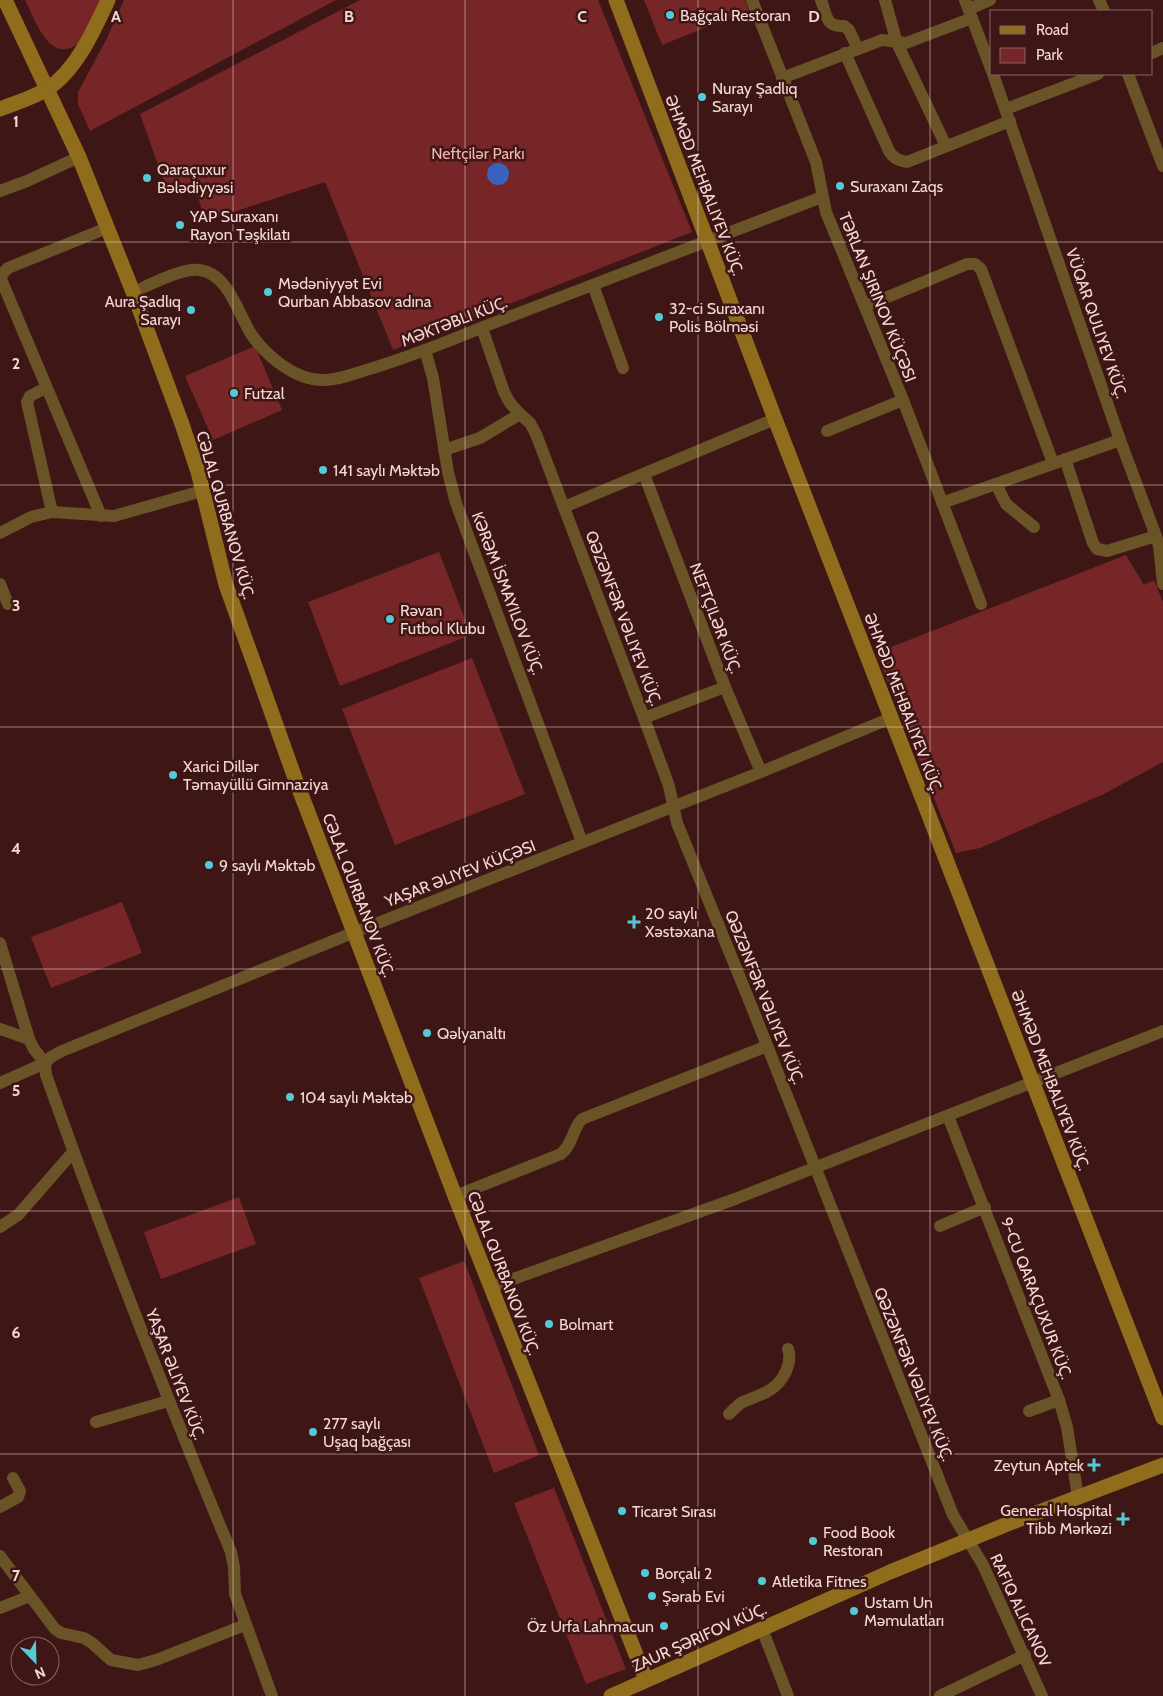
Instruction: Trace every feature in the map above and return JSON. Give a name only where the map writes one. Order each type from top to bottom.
[{"type":"street","name":"CƏLAL QURBANOV KÜÇ.","points":[[5,0],[79,157],[133,292],[182,424],[232,600],[296,781],[455,1196],[646,1680]]},
{"type":"street","points":[[0,109],[48,89],[77,59],[89,40],[108,0]]},
{"type":"street","points":[[616,0],[775,419],[1163,1418]]},
{"type":"street","name":"TƏRLAN ŞIRINOV KÜÇƏSI","points":[[752,0],[816,162],[826,212],[866,306],[981,604]]},
{"type":"street","points":[[820,0],[830,24],[844,26],[849,30],[858,49]]},
{"type":"street","points":[[884,0],[897,43],[946,146]]},
{"type":"street","points":[[782,78],[882,40],[906,44],[917,40],[968,9],[990,0]]},
{"type":"street","name":"VÜQAR QULIYEV KÜÇ.","points":[[968,9],[990,67]]},
{"type":"street","points":[[845,54],[894,158],[907,162],[1010,121]]},
{"type":"street","name":"VÜQAR QULIYEV KÜÇ.","points":[[993,75],[1120,440],[1156,536],[1162,564],[1163,584]]},
{"type":"street","points":[[1006,109],[1095,75]]},
{"type":"street","points":[[1128,75],[1163,166]]},
{"type":"street","points":[[0,191],[79,157]]},
{"type":"street","name":"MƏKTƏBLI KÜÇ.","points":[[133,292],[184,271],[199,270],[212,275],[228,290],[251,333],[265,351],[288,369],[313,379],[325,380],[337,378],[425,350],[822,197]]},
{"type":"street","points":[[101,516],[1,279],[2,274],[8,268],[107,228]]},
{"type":"street","points":[[866,306],[968,264],[975,264],[981,269],[1092,543],[1097,549],[1107,551],[1156,536]]},
{"type":"street","points":[[593,285],[623,368]]},
{"type":"street","name":"QƏZƏNFƏR VƏLIYEV KÜÇ.","points":[[482,328],[504,392],[510,403],[530,423],[536,434],[669,786],[677,823],[953,1515],[983,1565],[1042,1696]]},
{"type":"street","points":[[425,350],[438,400],[444,450],[456,503],[582,842]]},
{"type":"street","points":[[46,388],[30,396],[27,402],[52,512]]},
{"type":"street","points":[[827,431],[903,400]]},
{"type":"street","points":[[444,450],[480,438],[520,414]]},
{"type":"street","points":[[564,507],[775,419]]},
{"type":"street","points":[[942,503],[1120,440]]},
{"type":"street","name":"NEFTÇILƏR KÜÇ.","points":[[644,474],[725,687],[761,772]]},
{"type":"street","points":[[996,484],[1006,504],[1034,526]]},
{"type":"street","points":[[0,533],[31,517],[52,512],[114,516],[202,491]]},
{"type":"street","points":[[0,584],[8,604]]},
{"type":"street","points":[[644,718],[725,687]]},
{"type":"street","name":"YAŞAR ƏLIYEV KÜÇƏSI","points":[[0,1084],[45,1063],[62,1051],[355,932],[761,772],[891,718]]},
{"type":"street","points":[[0,943],[29,1039],[45,1063]]},
{"type":"street","points":[[0,1029],[29,1039]]},
{"type":"street","points":[[492,1288],[816,1169],[1163,1031]]},
{"type":"street","points":[[455,1196],[561,1154],[568,1148],[576,1126],[582,1119],[767,1046]]},
{"type":"street","name":"YAŞAR ƏLIYEV KÜÇ.","points":[[45,1063],[46,1075],[73,1152],[168,1401],[231,1552],[234,1567],[235,1594],[272,1696]]},
{"type":"street","name":"9-CU QARAÇUXUR KÜÇ.","points":[[948,1116],[1059,1400],[1067,1427],[1078,1497]]},
{"type":"street","points":[[0,1227],[18,1215],[73,1152]]},
{"type":"street","points":[[940,1226],[985,1207]]},
{"type":"street","points":[[729,1414],[741,1404],[776,1386],[790,1361],[788,1349]]},
{"type":"street","points":[[1029,1411],[1059,1400]]},
{"type":"street","points":[[96,1422],[168,1401]]},
{"type":"street","name":"ZAUR ŞƏRIFOV KÜÇ.","points":[[616,1695],[826,1599],[968,1540],[1163,1465]]},
{"type":"street","points":[[0,1507],[18,1497],[20,1491],[13,1478]]},
{"type":"street","points":[[0,1556],[55,1628],[62,1633],[84,1638],[111,1660],[138,1664],[156,1660],[245,1625]]},
{"type":"street","points":[[0,1608],[30,1596]]},
{"type":"street","points":[[762,1629],[788,1696]]},
{"type":"street","points":[[940,1696],[1025,1655]]},
{"type":"green space","points":[[25,0],[100,0],[80,42],[67,49],[59,49],[53,46],[41,32]]},
{"type":"green space","points":[[124,0],[336,0],[90,131],[78,104],[78,92],[106,40]]},
{"type":"green space","name":"Neftçilər Parkı","points":[[360,0],[598,0],[692,232],[393,350],[325,182],[206,221],[193,183],[167,190],[140,114]]},
{"type":"green space","points":[[644,0],[745,0],[749,10],[662,45]]},
{"type":"green space","name":"Futzal","points":[[255,346],[282,410],[213,440],[185,376]]},
{"type":"green space","name":"Rəvan Futbol Klubu","points":[[439,552],[471,635],[340,686],[308,602]]},
{"type":"green space","points":[[1126,555],[1144,585],[1154,580],[1163,602],[1163,762],[1104,794],[980,848],[956,853],[876,653]]},
{"type":"green space","points":[[472,658],[525,794],[395,845],[342,709]]},
{"type":"green space","points":[[122,902],[142,953],[51,988],[31,937]]},
{"type":"green space","points":[[239,1197],[256,1244],[161,1279],[144,1232]]},
{"type":"green space","points":[[464,1261],[539,1455],[494,1473],[419,1278]]},
{"type":"green space","points":[[554,1488],[626,1669],[586,1684],[514,1503]]},
{"type":"water","points":[[498,163],[506,166],[509,174],[506,182],[498,185],[490,182],[487,174],[490,166]]},
{"type":"place","name":"Bağçalı Restoran","points":[[670,15]]},
{"type":"place","name":"Nuray Şadlıq Sarayı","points":[[702,97]]},
{"type":"place","name":"Qaraçuxur Bələdiyyəsi","points":[[147,178]]},
{"type":"place","name":"Suraxanı Zaqs","points":[[840,186]]},
{"type":"place","name":"YAP Suraxanı Rayon Təşkilatı","points":[[180,225]]},
{"type":"place","name":"Mədəniyyət Evi Qurban Abbasov adına","points":[[268,292]]},
{"type":"place","name":"Aura Şadlıq Sarayı","points":[[191,310]]},
{"type":"place","name":"32-ci Suraxanı Polis Bölməsi","points":[[659,317]]},
{"type":"place","name":"Futzal","points":[[234,393]]},
{"type":"place","name":"141 saylı Məktəb","points":[[323,470]]},
{"type":"place","name":"Rəvan Futbol Klubu","points":[[390,619]]},
{"type":"place","name":"Xarici Dillər Təmayüllü Gimnaziya","points":[[173,775]]},
{"type":"place","name":"9 saylı Məktəb","points":[[209,865]]},
{"type":"place","name":"20 saylı Xəstəxana","points":[[634,922]]},
{"type":"place","name":"Qəlyanaltı","points":[[427,1033]]},
{"type":"place","name":"104 saylı Məktəb","points":[[290,1097]]},
{"type":"place","name":"Bolmart","points":[[549,1324]]},
{"type":"place","name":"277 saylı Uşaq bağçası","points":[[313,1432]]},
{"type":"place","name":"Zeytun Aptek","points":[[1094,1465]]},
{"type":"place","name":"Ticarət Sırası","points":[[622,1511]]},
{"type":"place","name":"General Hospital Tibb Mərkəzi","points":[[1123,1519]]},
{"type":"place","name":"Food Book Restoran","points":[[813,1541]]},
{"type":"place","name":"Borçalı 2","points":[[645,1573]]},
{"type":"place","name":"Atletika Fitnes","points":[[762,1581]]},
{"type":"place","name":"Şərab Evi","points":[[652,1596]]},
{"type":"place","name":"Ustam Un Məmulatları","points":[[854,1611]]},
{"type":"place","name":"Öz Urfa Lahmacun","points":[[664,1626]]}]
